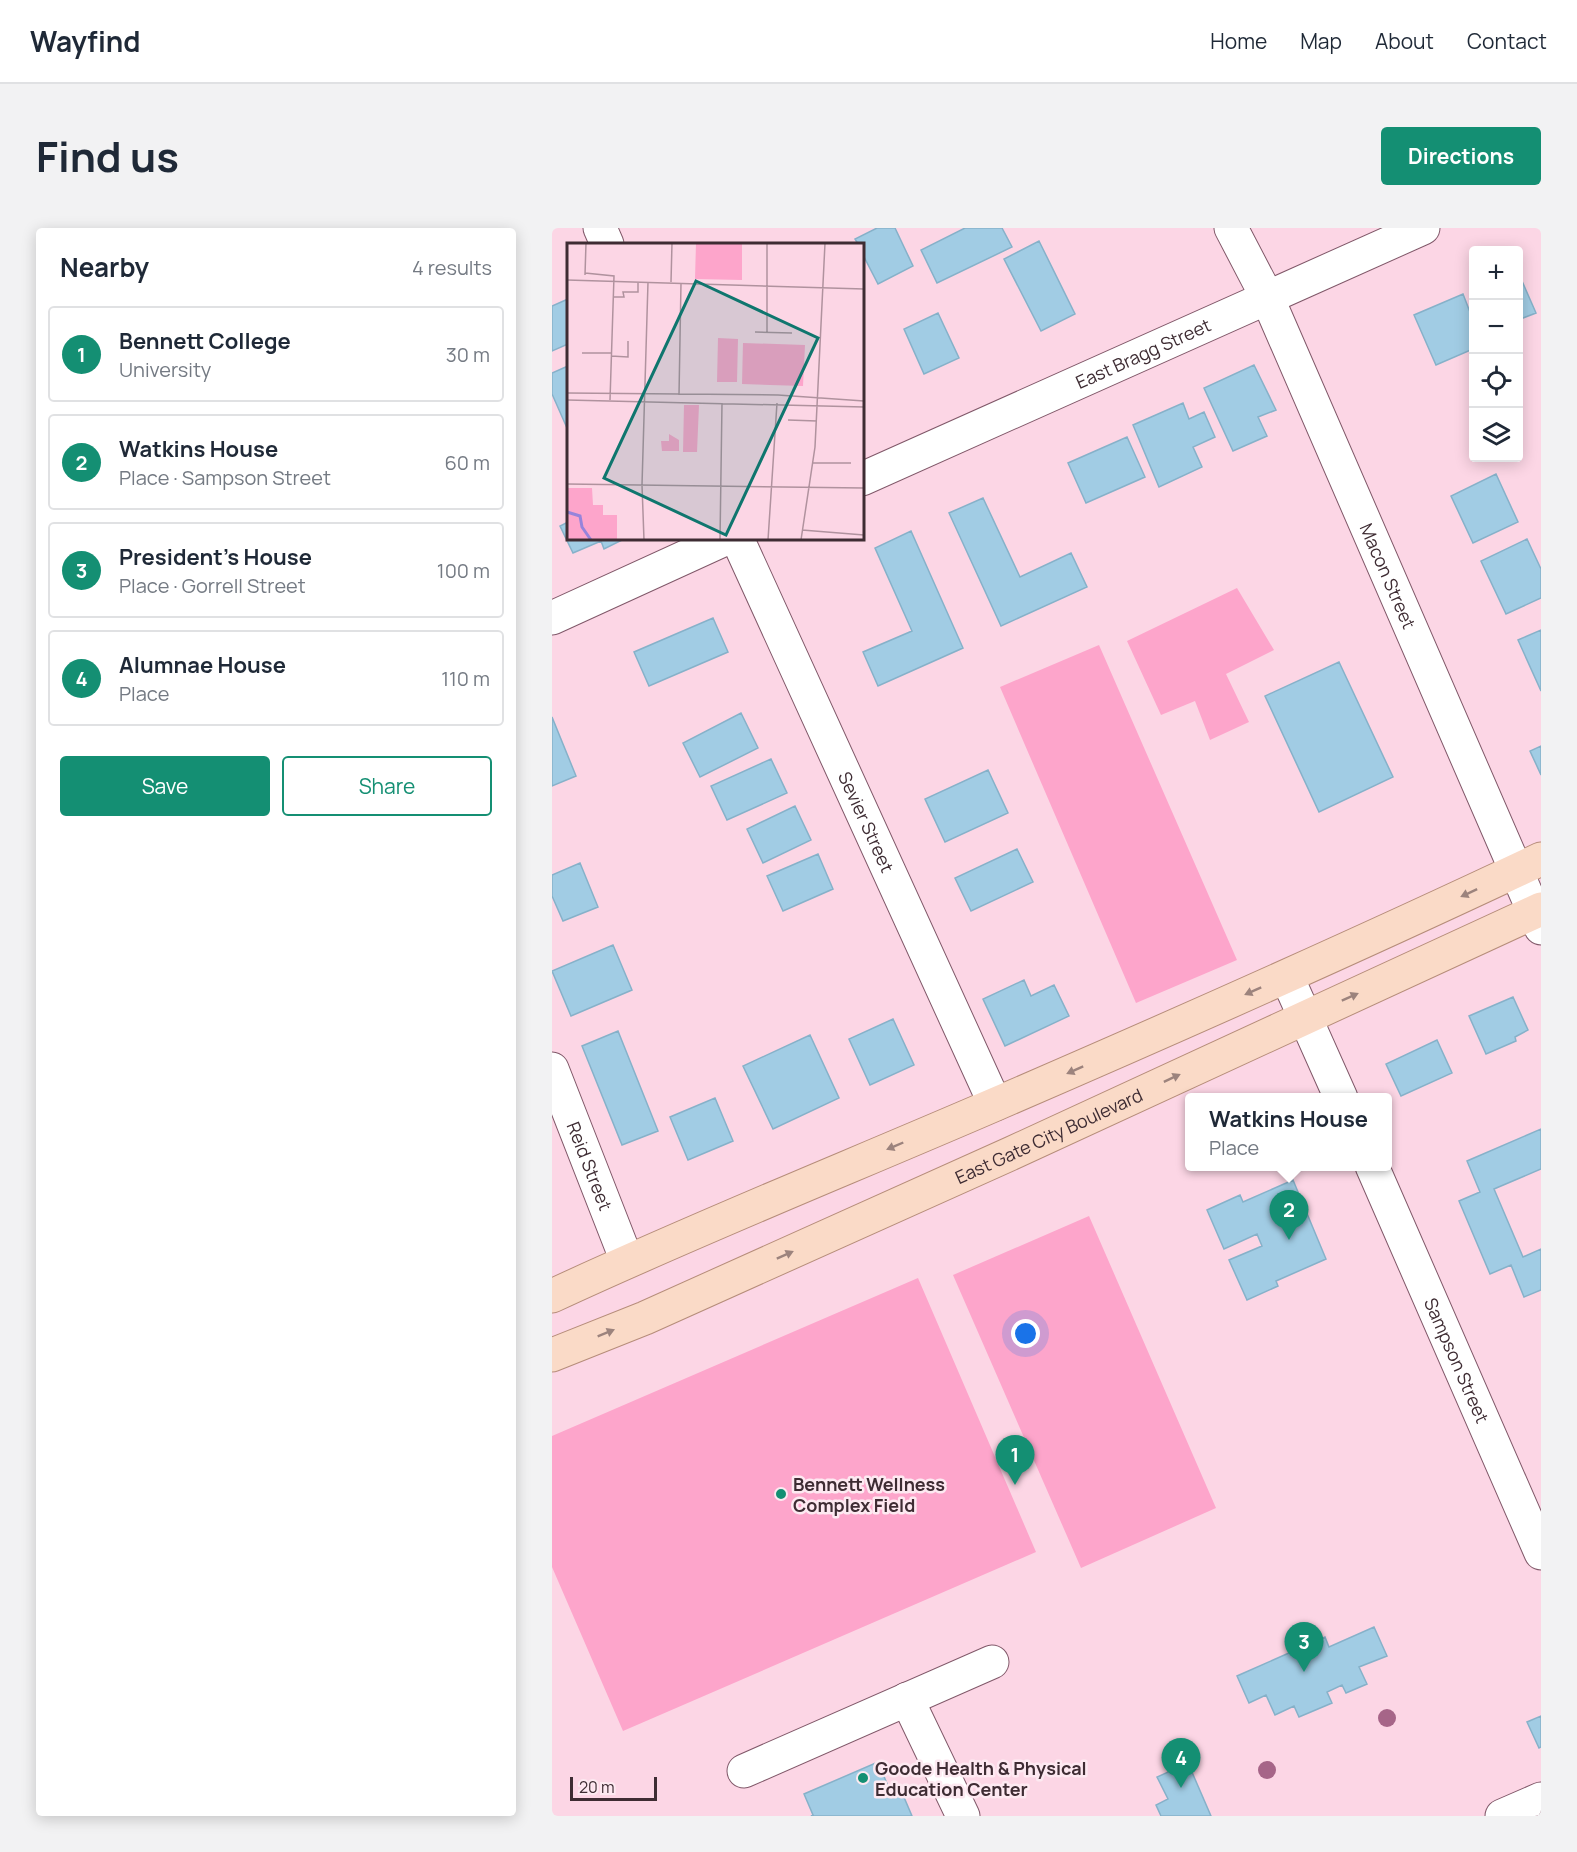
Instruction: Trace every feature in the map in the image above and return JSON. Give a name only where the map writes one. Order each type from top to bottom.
[{"type":"main road","points":[[552,1296],[627,1261],[996,1104],[1287,976],[1528,865]]},
{"type":"main road","name":"East Gate City Boulevard","points":[[552,1355],[645,1318],[1306,1017],[1539,917]]},
{"type":"street","points":[[600,228],[607,243]]},
{"type":"street","name":"Macon Street","points":[[1231,228],[1267,297],[1528,865],[1539,917]]},
{"type":"street","name":"East Bragg Street","points":[[864,478],[1423,228]]},
{"type":"street","points":[[552,618],[723,540]]},
{"type":"street","name":"Sevier Street","points":[[738,540],[996,1104]]},
{"type":"street","points":[[1287,976],[1339,1093]]},
{"type":"street","name":"Reid Street","points":[[552,1069],[627,1261]]},
{"type":"street","name":"Sampson Street","points":[[1374,1171],[1541,1553]]},
{"type":"street","points":[[744,1771],[992,1662]]},
{"type":"street","points":[[908,1699],[963,1816]]},
{"type":"street","points":[[1503,1816],[1541,1799]]},
{"type":"shaded area","points":[[1237,588],[1274,650],[1226,674],[1249,722],[1210,740],[1195,701],[1161,715],[1127,641]]},
{"type":"shaded area","points":[[1099,645],[1237,960],[1136,1003],[1000,687]]},
{"type":"shaded area","points":[[1089,1216],[1216,1508],[1081,1568],[953,1275]]},
{"type":"shaded area","name":"Bennett Wellness Complex Field","points":[[918,1278],[1036,1552],[623,1731],[552,1567],[552,1436]]},
{"type":"building","points":[[877,228],[895,228],[913,266],[878,284],[864,257],[864,243],[857,243],[855,239]]},
{"type":"building","points":[[965,228],[1002,228],[1012,247],[937,283],[921,250]]},
{"type":"building","points":[[1039,241],[1075,314],[1041,331],[1004,259]]},
{"type":"building","points":[[1523,283],[1536,313],[1523,318]]},
{"type":"building","points":[[1463,294],[1469,310],[1469,351],[1436,365],[1414,315]]},
{"type":"building","points":[[567,299],[567,344],[552,351],[552,306]]},
{"type":"building","points":[[938,313],[959,358],[924,374],[904,329]]},
{"type":"building","points":[[1254,365],[1276,410],[1258,417],[1267,436],[1233,451],[1204,388]]},
{"type":"building","points":[[567,366],[567,428],[552,394],[552,373]]},
{"type":"building","points":[[1183,403],[1189,419],[1204,412],[1215,437],[1193,447],[1202,467],[1159,487],[1133,425]]},
{"type":"building","points":[[1127,437],[1145,477],[1086,503],[1068,463]]},
{"type":"building","points":[[1496,474],[1518,522],[1473,543],[1451,496]]},
{"type":"building","points":[[983,498],[1020,577],[1071,553],[1087,587],[1001,626],[949,513]]},
{"type":"building","points":[[567,522],[567,540],[622,540],[604,549],[601,541],[573,553],[560,526]]},
{"type":"building","points":[[911,531],[963,648],[878,686],[863,652],[912,631],[875,548]]},
{"type":"building","points":[[1527,539],[1541,569],[1541,598],[1506,614],[1481,561]]},
{"type":"building","points":[[713,618],[728,652],[649,686],[634,652]]},
{"type":"building","points":[[1541,630],[1541,691],[1518,640]]},
{"type":"building","points":[[1339,662],[1393,777],[1319,812],[1265,696]]},
{"type":"building","points":[[741,713],[758,748],[700,777],[683,743]]},
{"type":"building","points":[[552,717],[576,776],[552,786]]},
{"type":"building","points":[[1541,746],[1541,775],[1530,751]]},
{"type":"building","points":[[771,759],[787,793],[727,820],[711,786]]},
{"type":"building","points":[[988,770],[1008,813],[945,842],[925,799]]},
{"type":"building","points":[[795,806],[811,840],[763,863],[747,829]]},
{"type":"building","points":[[1017,849],[1033,882],[971,911],[955,878]]},
{"type":"building","points":[[818,854],[833,889],[783,911],[767,876]]},
{"type":"building","points":[[580,863],[598,907],[563,921],[552,896],[552,875]]},
{"type":"building","points":[[613,945],[632,990],[571,1016],[552,971]]},
{"type":"building","points":[[1024,980],[1031,996],[1054,985],[1069,1016],[1005,1046],[983,999]]},
{"type":"building","points":[[1513,997],[1528,1030],[1515,1037],[1516,1041],[1486,1054],[1469,1016]]},
{"type":"building","points":[[893,1019],[914,1065],[870,1085],[849,1039]]},
{"type":"building","points":[[618,1031],[658,1131],[622,1145],[582,1046]]},
{"type":"building","points":[[810,1035],[839,1098],[773,1129],[743,1066]]},
{"type":"building","points":[[1437,1040],[1452,1073],[1401,1096],[1386,1064]]},
{"type":"building","points":[[715,1098],[733,1141],[688,1160],[670,1117]]},
{"type":"building","points":[[1541,1129],[1541,1169],[1494,1189],[1523,1257],[1541,1249],[1541,1290],[1524,1297],[1511,1265],[1490,1274],[1459,1201],[1480,1192],[1467,1161]]},
{"type":"building","points":[[1293,1180],[1326,1259],[1276,1281],[1278,1286],[1247,1300],[1229,1260],[1262,1246],[1257,1234],[1224,1249],[1207,1210],[1240,1195],[1243,1202]]},
{"type":"building","points":[[1374,1627],[1387,1656],[1359,1667],[1367,1684],[1346,1693],[1342,1685],[1327,1692],[1332,1703],[1299,1717],[1294,1706],[1275,1715],[1266,1695],[1249,1703],[1237,1676],[1325,1637],[1329,1647]]},
{"type":"building","points":[[1541,1716],[1541,1747],[1539,1748],[1527,1722]]},
{"type":"building","name":"Goode Health & Physical Education Center","points":[[878,1762],[893,1798],[903,1795],[912,1816],[811,1816],[813,1815],[804,1794]]},
{"type":"building","points":[[1188,1763],[1211,1816],[1161,1816],[1156,1805],[1168,1799],[1157,1777]]},
{"type":"place","name":"Watkins House","points":[[1289,1240]]},
{"type":"place","name":"Bennett College","points":[[1015,1485]]},
{"type":"place","name":"Bennett Wellness Complex Field","points":[[781,1494]]},
{"type":"place","name":"President's House","points":[[1304,1672]]},
{"type":"place","name":"Goode Health & Physical Education Center","points":[[863,1778]]},
{"type":"place","name":"Alumnae House","points":[[1181,1788]]}]
